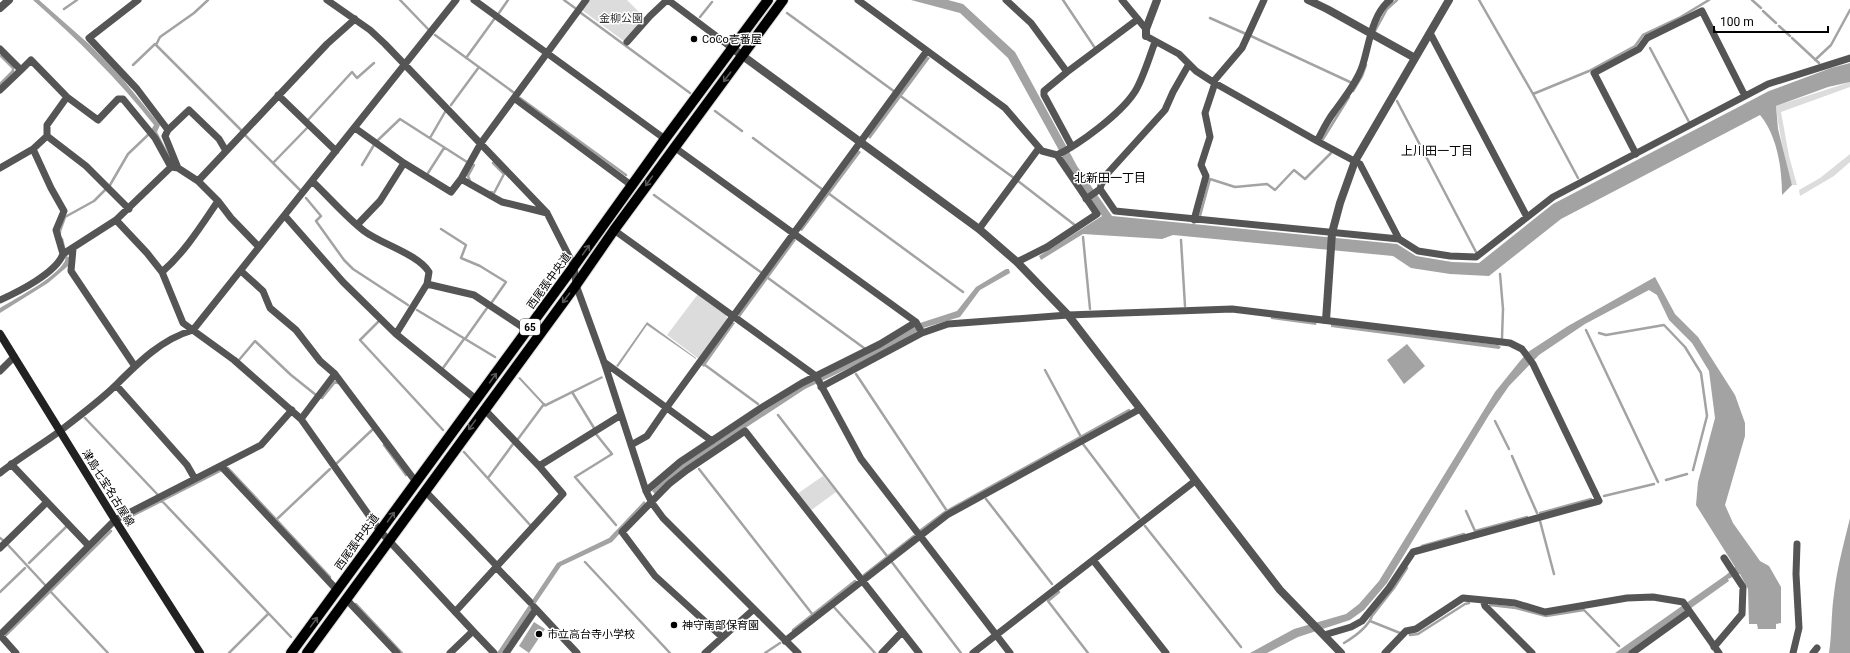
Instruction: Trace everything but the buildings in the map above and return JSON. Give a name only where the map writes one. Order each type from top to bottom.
[{"type":"main road","name":"西尾張中央道","points":[[291,653],[528,330],[631,185],[768,0]]},
{"type":"main road","name":"65","points":[[307,653],[674,147],[743,56],[783,0]]},
{"type":"main road","name":"津島七宝名古屋線","points":[[0,334],[197,652]]},
{"type":"street","points":[[0,8],[9,0]]},
{"type":"street","points":[[138,0],[89,38],[136,89],[168,130]]},
{"type":"street","points":[[327,0],[370,30],[405,64],[547,213],[574,266],[576,284],[604,362],[646,491],[652,503],[663,518],[798,653]]},
{"type":"street","points":[[0,473],[60,431],[116,385],[134,365],[182,333],[193,330],[356,128],[456,0]]},
{"type":"street","points":[[474,0],[665,139]]},
{"type":"street","points":[[356,128],[404,163],[451,192],[461,179],[481,143],[586,0]]},
{"type":"street","points":[[627,42],[650,16],[668,0],[979,229],[1017,262],[1068,315],[1280,590],[1341,653]]},
{"type":"street","points":[[858,0],[926,52],[1005,108],[1039,148],[1049,154],[1058,155],[1071,148],[1110,118],[1134,93],[1155,42]]},
{"type":"street","points":[[1006,0],[1032,23],[1067,72]]},
{"type":"street","points":[[1122,0],[1138,19],[1146,33],[1155,42],[1179,54],[1196,71],[1214,83],[1317,142],[1360,164],[1399,239]]},
{"type":"street","points":[[1146,33],[1157,0]]},
{"type":"street","points":[[1194,220],[1206,176],[1201,165],[1210,137],[1205,113],[1214,83],[1242,48],[1264,0]]},
{"type":"street","points":[[1308,0],[1414,58]]},
{"type":"street","points":[[1317,142],[1332,114],[1355,82],[1362,66],[1370,33],[1384,4],[1390,0]]},
{"type":"street","points":[[1326,320],[1332,234],[1340,203],[1355,161],[1449,0]]},
{"type":"street","points":[[1636,154],[1594,73],[1639,48],[1647,38],[1702,11],[1745,96]]},
{"type":"street","points":[[198,181],[327,44],[355,19]]},
{"type":"street","points":[[1071,148],[1044,95],[1044,91],[1138,19]]},
{"type":"street","points":[[1430,33],[1527,217]]},
{"type":"street","points":[[0,49],[20,70]]},
{"type":"street","points":[[631,446],[647,436],[926,52]]},
{"type":"street","points":[[1100,190],[1115,211],[1332,234],[1399,239],[1418,251],[1450,256],[1476,257],[1553,197],[1768,84],[1850,58]]},
{"type":"street","points":[[0,90],[31,60],[67,97],[98,120],[118,99],[122,99],[155,138],[175,168],[198,181],[259,247]]},
{"type":"street","points":[[1086,199],[1100,190],[1107,174],[1165,110],[1173,92],[1189,64]]},
{"type":"street","points":[[278,95],[336,151]]},
{"type":"street","points":[[0,168],[33,149],[47,136],[47,125],[67,97]]},
{"type":"street","points":[[514,98],[631,185]]},
{"type":"street","points":[[175,168],[165,136],[168,130],[189,110],[218,139],[226,151]]},
{"type":"street","points":[[47,136],[86,166],[129,209]]},
{"type":"street","points":[[674,147],[794,232],[916,322],[922,332]]},
{"type":"street","points":[[979,229],[1039,148]]},
{"type":"street","points":[[33,149],[51,188],[64,211],[56,230],[67,252],[71,271],[134,365]]},
{"type":"street","points":[[1017,262],[1047,247],[1097,214],[1058,155]]},
{"type":"street","points":[[357,225],[380,201],[404,163]]},
{"type":"street","points":[[0,300],[23,289],[43,276],[67,252],[116,220],[175,168]]},
{"type":"street","points":[[461,179],[502,202],[547,213]]},
{"type":"street","points":[[312,181],[364,231],[411,257],[429,272],[426,284],[396,334]]},
{"type":"street","points":[[162,272],[191,241],[218,201]]},
{"type":"street","points":[[285,216],[343,282],[396,334],[477,400]]},
{"type":"street","points":[[116,220],[147,253],[162,272],[183,322],[234,360],[301,419],[380,532],[494,653]]},
{"type":"street","points":[[614,230],[818,381],[861,459],[1010,653]]},
{"type":"street","points":[[241,271],[263,291],[270,308],[296,330],[320,361],[334,374],[416,482]]},
{"type":"street","points":[[426,284],[474,295],[528,330]]},
{"type":"street","points":[[646,491],[680,462],[761,408],[922,332],[948,324],[1068,315],[1232,308],[1510,343],[1522,349],[1533,364],[1599,501],[1413,552],[1390,588],[1362,621],[1350,627],[1323,634]]},
{"type":"street","points":[[818,381],[916,322]]},
{"type":"street","points":[[0,371],[14,357]]},
{"type":"street","points":[[604,362],[712,441]]},
{"type":"street","points":[[301,419],[334,374]]},
{"type":"street","points":[[116,385],[187,465],[195,479]]},
{"type":"street","points":[[455,612],[563,494],[539,466],[484,409]]},
{"type":"street","points":[[785,641],[947,515],[1140,409]]},
{"type":"street","points":[[16,653],[0,635],[115,520],[261,445],[292,410]]},
{"type":"street","points":[[539,466],[621,415]]},
{"type":"street","points":[[722,637],[655,576],[622,532],[669,484],[745,431],[919,653]]},
{"type":"street","points":[[11,464],[89,546]]},
{"type":"street","points":[[221,466],[337,590]]},
{"type":"street","points":[[973,653],[1195,481]]},
{"type":"street","points":[[425,491],[577,653]]},
{"type":"street","points":[[0,548],[47,502]]},
{"type":"street","points":[[1793,653],[1799,628],[1796,574],[1797,544]]},
{"type":"street","points":[[1385,653],[1406,631],[1416,629],[1463,598],[1515,603],[1545,612],[1627,598],[1653,597],[1683,602],[1717,650],[1742,614],[1743,587],[1724,558]]},
{"type":"street","points":[[1093,560],[1166,653]]},
{"type":"street","points":[[346,599],[397,653]]},
{"type":"street","points":[[1482,600],[1485,606],[1532,653]]},
{"type":"street","points":[[506,653],[533,606]]},
{"type":"street","points":[[705,653],[754,609]]},
{"type":"street","points":[[1632,653],[1689,611]]},
{"type":"street","points":[[450,653],[473,631]]},
{"type":"street","points":[[882,653],[902,632]]},
{"type":"green space","name":"金柳公園","points":[[590,0],[627,0],[645,18],[625,42],[582,10]]},
{"type":"green space","points":[[1850,82],[1850,87],[1781,112],[1789,156],[1797,185],[1792,185],[1782,146],[1776,106]]},
{"type":"green space","points":[[1850,154],[1850,162],[1834,176],[1800,196],[1799,190],[1820,178]]},
{"type":"green space","points":[[698,294],[726,314],[727,319],[699,359],[667,335]]},
{"type":"green space","points":[[823,476],[836,492],[810,511],[797,494]]},
{"type":"shaded area","points":[[33,0],[39,0],[90,45],[121,77],[160,125],[157,132],[173,162],[172,163],[151,130],[154,125],[140,108],[96,60]]},
{"type":"shaded area","points":[[911,0],[948,0],[963,4],[1015,52],[1077,166],[1112,216],[1397,244],[1416,256],[1452,262],[1479,263],[1553,204],[1769,91],[1831,68],[1850,63],[1850,82],[1828,87],[1776,106],[1778,129],[1792,185],[1782,195],[1780,163],[1777,152],[1771,132],[1760,115],[1561,219],[1489,276],[1450,274],[1411,268],[1393,256],[1173,235],[1162,239],[1083,234],[1041,260],[1039,256],[1102,216],[1071,172],[1008,58],[960,13]]},
{"type":"shaded area","points":[[927,56],[930,58],[870,139],[868,137]]},
{"type":"shaded area","points":[[858,150],[861,152],[802,231],[799,230]]},
{"type":"shaded area","points":[[793,238],[796,240],[740,317],[738,315]]},
{"type":"shaded area","points":[[69,257],[68,266],[48,283],[0,313],[0,308],[48,279],[63,265],[66,258]]},
{"type":"shaded area","points":[[1006,269],[1009,269],[1010,273],[980,290],[960,317],[923,328],[887,350],[805,389],[686,467],[656,495],[652,491],[662,480],[683,463],[803,385],[920,323],[957,311],[976,287]]},
{"type":"shaded area","points":[[1655,277],[1675,314],[1698,337],[1735,395],[1745,423],[1745,436],[1725,505],[1733,523],[1760,561],[1769,566],[1781,587],[1781,623],[1776,624],[1776,629],[1758,629],[1757,624],[1749,624],[1748,589],[1740,574],[1728,579],[1729,581],[1628,653],[1615,653],[1726,575],[1735,567],[1696,505],[1698,482],[1715,418],[1709,371],[1692,343],[1669,320],[1657,295],[1649,290],[1585,324],[1539,355],[1509,386],[1489,415],[1387,583],[1364,610],[1350,620],[1298,637],[1267,653],[1250,653],[1294,629],[1346,614],[1359,604],[1379,581],[1495,392],[1528,352],[1568,326]]},
{"type":"shaded area","points":[[1271,316],[1317,322],[1316,325],[1271,319]]},
{"type":"shaded area","points":[[647,322],[696,359],[647,325],[618,367],[616,366]]},
{"type":"shaded area","points":[[732,322],[735,323],[704,367],[701,365]]},
{"type":"shaded area","points":[[1331,324],[1498,345],[1501,347],[1499,349],[1331,327]]},
{"type":"shaded area","points":[[1407,344],[1425,366],[1404,384],[1387,360]]},
{"type":"shaded area","points":[[602,376],[603,378],[545,407],[518,378],[520,377],[545,404]]},
{"type":"shaded area","points":[[644,501],[647,504],[612,542],[561,566],[502,653],[497,653],[557,563],[609,538]]},
{"type":"shaded area","points":[[1850,518],[1850,653],[1829,653],[1835,584]]},
{"type":"shaded area","points":[[534,622],[545,629],[529,653],[519,646]]},
{"type":"waterway","points":[[64,9],[77,0]]},
{"type":"waterway","points":[[156,45],[160,37],[194,13],[208,0]]},
{"type":"waterway","points":[[400,0],[428,29]]},
{"type":"waterway","points":[[499,13],[508,0]]},
{"type":"waterway","points":[[564,0],[575,8]]},
{"type":"waterway","points":[[1063,0],[1095,48]]},
{"type":"waterway","points":[[1375,31],[1387,9],[1397,0]]},
{"type":"waterway","points":[[1479,0],[1533,94],[1578,178]]},
{"type":"waterway","points":[[1533,94],[1589,71],[1635,46],[1643,35],[1679,18],[1709,0]]},
{"type":"waterway","points":[[1752,0],[1761,8]]},
{"type":"waterway","points":[[700,17],[712,2]]},
{"type":"waterway","points":[[1815,60],[1831,45],[1850,10]]},
{"type":"waterway","points":[[1763,11],[1776,23]]},
{"type":"waterway","points":[[581,13],[690,93]]},
{"type":"waterway","points":[[787,13],[895,92]]},
{"type":"waterway","points":[[466,58],[495,18]]},
{"type":"waterway","points":[[1210,18],[1246,34]]},
{"type":"waterway","points":[[1779,26],[1790,36]]},
{"type":"waterway","points":[[435,35],[513,92]]},
{"type":"waterway","points":[[1251,36],[1350,82]]},
{"type":"waterway","points":[[1792,38],[1819,63]]},
{"type":"waterway","points":[[133,65],[155,44],[241,130]]},
{"type":"waterway","points":[[1650,48],[1689,122]]},
{"type":"waterway","points":[[0,84],[13,71],[13,68],[1,56]]},
{"type":"waterway","points":[[308,120],[352,72],[357,78],[374,63]]},
{"type":"waterway","points":[[1353,91],[1362,76],[1366,65]]},
{"type":"waterway","points":[[451,105],[479,67]]},
{"type":"waterway","points":[[899,95],[1014,178]]},
{"type":"waterway","points":[[1323,139],[1349,97]]},
{"type":"waterway","points":[[520,98],[626,175]]},
{"type":"waterway","points":[[1397,101],[1476,252]]},
{"type":"waterway","points":[[715,111],[742,131]]},
{"type":"waterway","points":[[430,138],[445,112]]},
{"type":"waterway","points":[[377,141],[400,119],[467,162]]},
{"type":"waterway","points":[[273,163],[307,128]]},
{"type":"waterway","points":[[60,233],[65,217],[94,201],[110,185],[128,154],[149,134]]},
{"type":"waterway","points":[[246,136],[300,190]]},
{"type":"waterway","points":[[753,138],[823,190]]},
{"type":"waterway","points":[[362,165],[374,145]]},
{"type":"waterway","points":[[428,173],[444,148]]},
{"type":"waterway","points":[[1200,216],[1210,179],[1235,187],[1267,184],[1275,190],[1294,170],[1305,179],[1331,153]]},
{"type":"waterway","points":[[491,192],[494,193],[504,174],[493,163]]},
{"type":"waterway","points":[[470,181],[468,176],[474,165]]},
{"type":"waterway","points":[[1018,181],[1076,226]]},
{"type":"waterway","points":[[828,193],[963,292]]},
{"type":"waterway","points":[[654,195],[762,273]]},
{"type":"waterway","points":[[306,198],[321,216],[316,221],[344,260],[353,269],[408,305]]},
{"type":"waterway","points":[[441,229],[466,245],[461,258],[480,266],[506,282],[492,302]]},
{"type":"waterway","points":[[1083,237],[1090,309]]},
{"type":"waterway","points":[[62,239],[67,260]]},
{"type":"waterway","points":[[1181,240],[1185,306]]},
{"type":"waterway","points":[[1500,274],[1503,309],[1502,338]]},
{"type":"waterway","points":[[768,278],[864,348]]},
{"type":"waterway","points":[[465,339],[487,308]]},
{"type":"waterway","points":[[417,310],[495,357]]},
{"type":"waterway","points":[[378,322],[360,340],[443,430]]},
{"type":"waterway","points":[[1599,333],[1606,335],[1664,325],[1685,347],[1701,373],[1707,416],[1693,470]]},
{"type":"waterway","points":[[1586,330],[1658,482]]},
{"type":"waterway","points":[[443,368],[464,339]]},
{"type":"waterway","points":[[239,360],[255,341],[291,375],[316,395]]},
{"type":"waterway","points":[[705,365],[758,404]]},
{"type":"waterway","points":[[1045,370],[1081,437]]},
{"type":"waterway","points":[[856,374],[947,511]]},
{"type":"waterway","points":[[321,397],[322,398],[335,382],[338,383]]},
{"type":"waterway","points":[[572,392],[594,428]]},
{"type":"waterway","points":[[518,439],[544,404]]},
{"type":"waterway","points":[[921,530],[945,512],[1129,410]]},
{"type":"waterway","points":[[778,415],[887,556]]},
{"type":"waterway","points":[[85,418],[158,495]]},
{"type":"waterway","points":[[1495,421],[1509,449]]},
{"type":"waterway","points":[[337,463],[372,430]]},
{"type":"waterway","points":[[596,434],[612,454],[575,477],[616,525]]},
{"type":"waterway","points":[[488,478],[513,444]]},
{"type":"waterway","points":[[1083,444],[1139,518]]},
{"type":"waterway","points":[[384,445],[406,475]]},
{"type":"waterway","points":[[464,452],[531,526]]},
{"type":"waterway","points":[[1512,456],[1537,513]]},
{"type":"waterway","points":[[228,468],[330,577]]},
{"type":"waterway","points":[[277,519],[330,469]]},
{"type":"waterway","points":[[699,469],[813,615]]},
{"type":"waterway","points":[[124,520],[220,471]]},
{"type":"waterway","points":[[1666,480],[1687,474]]},
{"type":"waterway","points":[[1604,496],[1654,484]]},
{"type":"waterway","points":[[986,499],[1052,584]]},
{"type":"waterway","points":[[1540,513],[1591,499]]},
{"type":"waterway","points":[[162,501],[291,637]]},
{"type":"waterway","points":[[1466,511],[1475,531],[1527,517]]},
{"type":"waterway","points":[[1540,521],[1554,574]]},
{"type":"waterway","points":[[1145,526],[1241,647]]},
{"type":"waterway","points":[[29,563],[66,527]]},
{"type":"waterway","points":[[6,635],[111,531]]},
{"type":"waterway","points":[[1422,546],[1464,534]]},
{"type":"waterway","points":[[864,575],[914,536]]},
{"type":"waterway","points":[[0,538],[4,541]]},
{"type":"waterway","points":[[8,545],[46,586]]},
{"type":"waterway","points":[[891,561],[961,653]]},
{"type":"waterway","points":[[585,562],[670,653]]},
{"type":"waterway","points":[[0,592],[25,568]]},
{"type":"waterway","points":[[1344,643],[1364,628],[1407,568]]},
{"type":"waterway","points":[[793,630],[855,581]]},
{"type":"waterway","points":[[50,591],[108,653]]},
{"type":"waterway","points":[[1059,592],[1048,601],[1088,653]]},
{"type":"waterway","points":[[1410,635],[1418,634],[1465,604],[1469,603]]},
{"type":"waterway","points":[[356,604],[402,653]]},
{"type":"waterway","points":[[1490,605],[1516,608],[1546,616],[1584,610],[1619,646]]},
{"type":"waterway","points":[[833,606],[875,653]]},
{"type":"waterway","points":[[229,653],[268,614]]},
{"type":"waterway","points":[[1370,621],[1400,633]]},
{"type":"waterway","points":[[765,653],[780,643]]},
{"type":"place","name":"CoCo壱番屋","points":[[694,39]]},
{"type":"place","name":"神守南部保育園","points":[[674,625]]},
{"type":"place","name":"市立高台寺小学校","points":[[539,634]]},
{"type":"district","name":"上川田一丁目","points":[[1437,151]]},
{"type":"district","name":"北新田一丁目","points":[[1110,178]]}]
